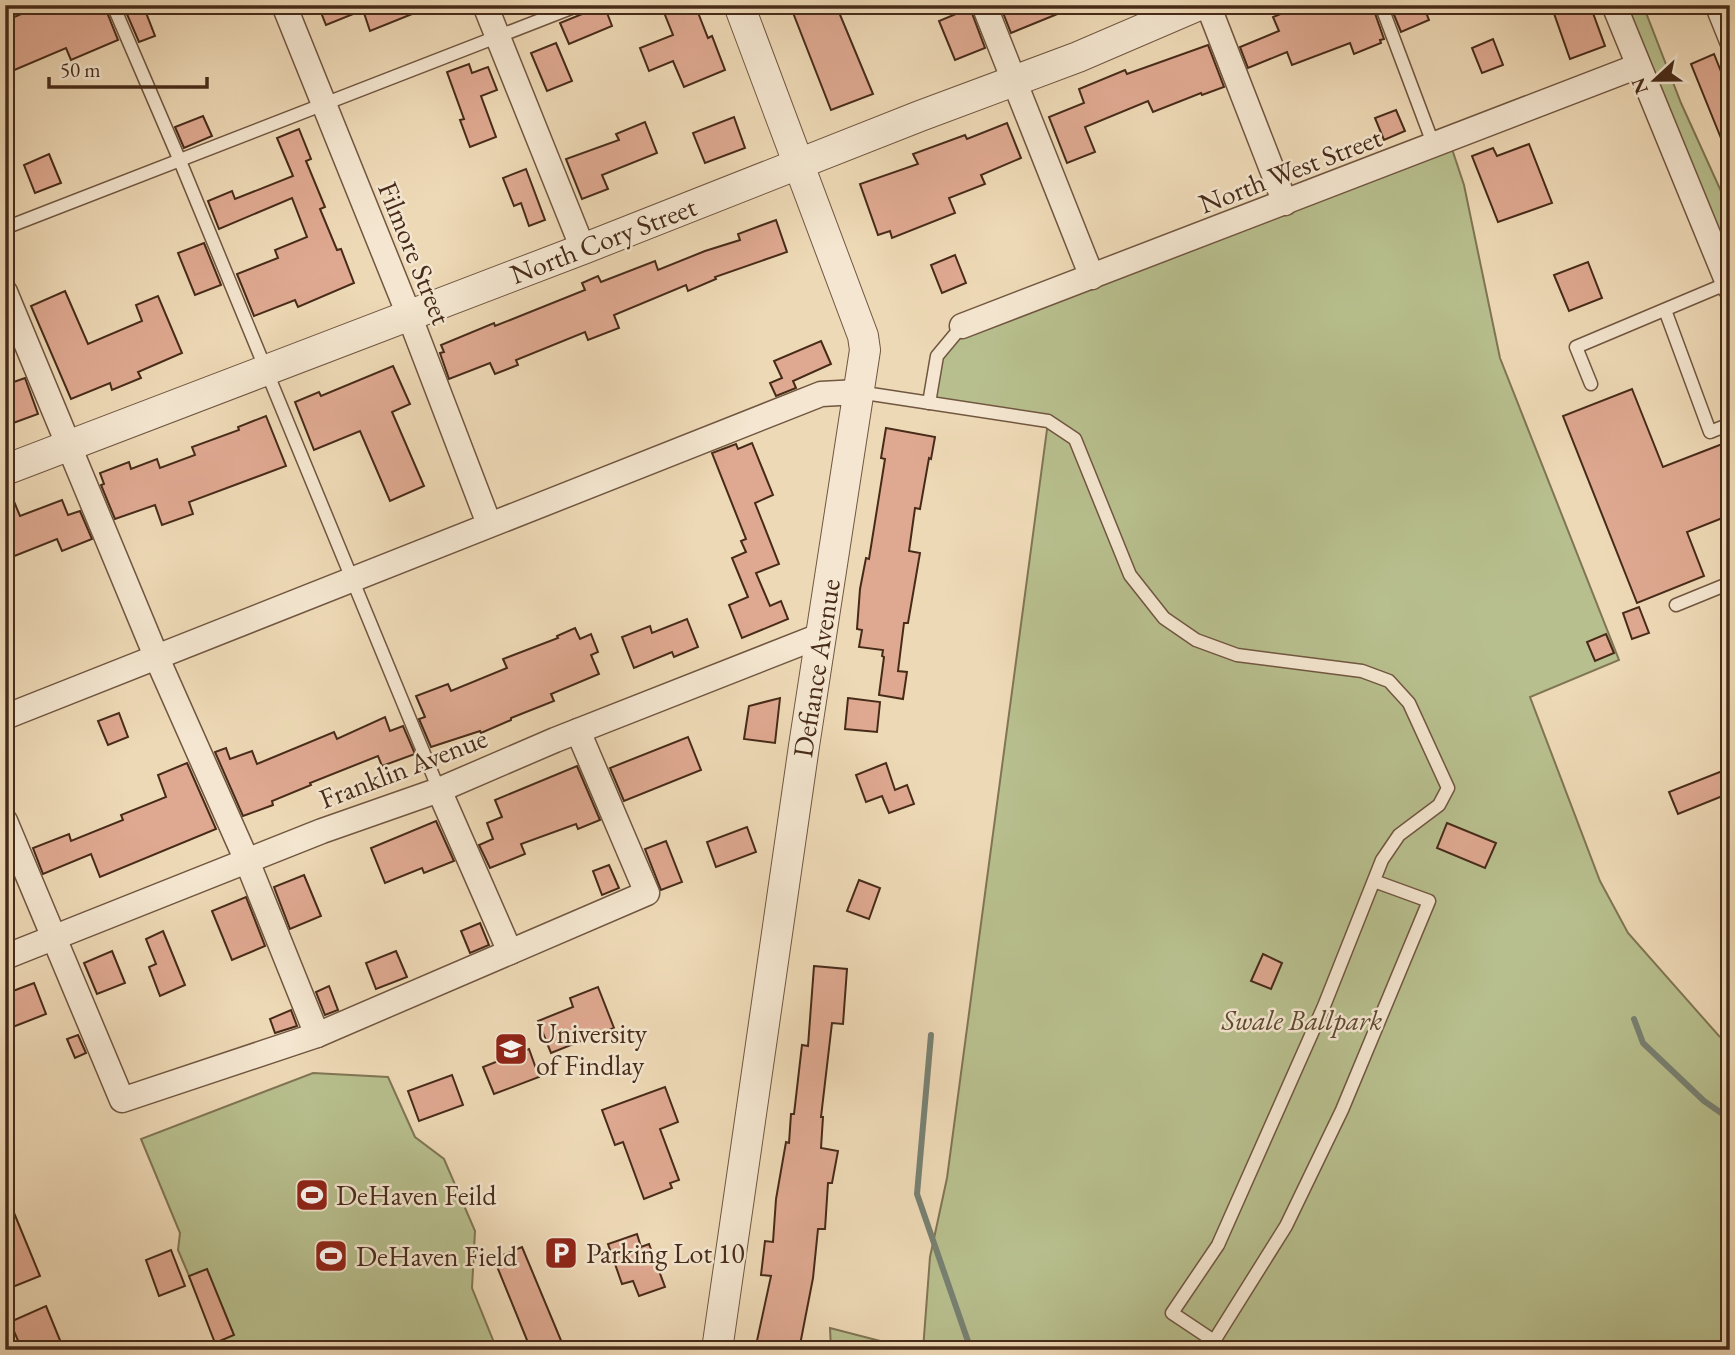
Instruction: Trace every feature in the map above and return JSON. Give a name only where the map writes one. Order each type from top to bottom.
[{"type":"street","name":"Filmore Street","points":[[284,5],[409,315],[489,524]]},
{"type":"street","points":[[485,5],[583,249]]},
{"type":"street","name":"Defiance Avenue","points":[[717,1350],[865,350],[863,336],[739,5]]},
{"type":"street","points":[[984,5],[1093,277]]},
{"type":"street","name":"North Cory Street","points":[[5,470],[1079,57],[1199,5]]},
{"type":"street","points":[[1208,5],[1285,203]]},
{"type":"street","points":[[1614,5],[1729,286]]},
{"type":"street","name":"North West Street","points":[[962,326],[1638,66]]},
{"type":"street","points":[[5,292],[156,656],[247,861],[317,1035]]},
{"type":"street","points":[[5,717],[821,394],[858,392]]},
{"type":"street","name":"Franklin Avenue","points":[[5,957],[322,831],[439,790],[578,731],[822,635]]},
{"type":"street","points":[[5,821],[122,1100],[317,1035],[647,893],[578,731]]},
{"type":"street","points":[[439,790],[510,952]]},
{"type":"lane","points":[[113,5],[439,790]]},
{"type":"lane","points":[[5,228],[579,5]]},
{"type":"lane","points":[[1381,5],[1434,146]]},
{"type":"lane","points":[[1711,5],[1727,37],[1730,52]]},
{"type":"lane","points":[[1591,384],[1576,347],[1729,286]]},
{"type":"lane","points":[[1665,310],[1710,432],[1730,424]]},
{"type":"lane","points":[[929,403],[937,356],[962,326]]},
{"type":"lane","points":[[858,392],[1048,421],[1075,439],[1130,575],[1164,618],[1196,640],[1237,655],[1362,671],[1389,681],[1409,703],[1448,788],[1439,806],[1399,835],[1382,860],[1318,1018],[1218,1245],[1172,1313],[1214,1341],[1286,1226],[1342,1110],[1429,901],[1374,881]]},
{"type":"lane","points":[[1676,605],[1730,583]]},
{"type":"green space","points":[[1627,5],[1643,5],[1681,103],[1730,211],[1730,262]]},
{"type":"green space","name":"Swale Ballpark","points":[[1449,140],[1464,185],[1500,358],[1619,660],[1530,697],[1600,881],[1628,933],[1719,1036],[1730,1043],[1730,1350],[923,1350],[930,1257],[947,1178],[1048,422],[929,403],[937,356],[962,326]]},
{"type":"green space","name":"DeHaven Feild","points":[[313,1073],[388,1077],[415,1137],[444,1159],[475,1231],[472,1288],[497,1350],[235,1350],[213,1332],[178,1250],[180,1233],[141,1139]]},
{"type":"green space","points":[[830,1328],[915,1350],[831,1350]]},
{"type":"building","points":[[42,5],[104,5],[118,40],[71,60],[66,48],[5,74],[5,21]]},
{"type":"building","points":[[123,5],[143,5],[155,36],[139,42]]},
{"type":"building","points":[[318,5],[432,6],[370,31],[363,10],[326,25]]},
{"type":"building","points":[[604,5],[612,26],[569,44],[560,23]]},
{"type":"building","points":[[661,5],[695,5],[708,38],[712,36],[725,70],[684,87],[673,61],[649,71],[640,48],[673,35]]},
{"type":"building","points":[[790,5],[836,5],[873,94],[831,110]]},
{"type":"building","points":[[1000,5],[1077,5],[1077,6],[1011,33]]},
{"type":"building","points":[[1303,5],[1372,5],[1384,39],[1380,40],[1381,43],[1354,54],[1350,43],[1292,65],[1287,52],[1248,68],[1240,47],[1279,31],[1273,17]]},
{"type":"building","points":[[1390,5],[1423,5],[1429,20],[1401,32]]},
{"type":"building","points":[[1551,5],[1590,5],[1605,46],[1570,59]]},
{"type":"building","points":[[970,8],[985,48],[955,60],[939,21]]},
{"type":"building","points":[[1493,39],[1503,65],[1482,73],[1472,48]]},
{"type":"building","points":[[556,43],[572,81],[547,91],[531,53]]},
{"type":"building","points":[[1208,45],[1224,87],[1153,112],[1148,101],[1085,127],[1095,152],[1067,163],[1049,117],[1084,103],[1079,89],[1125,70],[1127,74]]},
{"type":"building","points":[[1714,54],[1730,94],[1729,158],[1691,64]]},
{"type":"building","points":[[469,64],[472,73],[488,67],[497,90],[481,96],[496,137],[470,147],[460,120],[464,119],[447,72]]},
{"type":"building","points":[[1396,110],[1405,131],[1384,140],[1375,118]]},
{"type":"building","points":[[203,116],[212,136],[184,148],[175,127]]},
{"type":"building","points":[[734,117],[745,148],[705,163],[693,133]]},
{"type":"building","points":[[645,122],[657,153],[602,175],[608,189],[582,199],[566,159],[619,140],[616,134]]},
{"type":"building","points":[[1007,123],[1021,158],[981,175],[985,184],[949,198],[955,213],[892,238],[890,231],[878,235],[860,184],[918,164],[913,154],[965,135],[967,139]]},
{"type":"building","points":[[299,129],[311,159],[306,161],[325,207],[320,209],[337,250],[341,249],[354,283],[298,307],[295,300],[254,316],[237,274],[278,258],[275,250],[307,237],[292,198],[219,229],[208,201],[232,191],[235,199],[293,176],[277,138]]},
{"type":"building","points":[[1529,144],[1552,203],[1498,222],[1472,156],[1493,148],[1497,156]]},
{"type":"building","points":[[49,154],[61,183],[35,193],[24,165]]},
{"type":"building","points":[[526,169],[545,220],[529,226],[521,203],[514,206],[503,178]]},
{"type":"building","points":[[776,220],[787,252],[715,277],[716,279],[688,291],[686,285],[614,315],[619,328],[588,340],[585,332],[516,360],[518,365],[495,374],[490,363],[449,379],[440,353],[444,352],[441,345],[585,290],[582,283],[598,276],[601,282],[655,261],[658,270],[740,240],[738,234]]},
{"type":"building","points":[[204,243],[221,285],[195,295],[178,253]]},
{"type":"building","points":[[955,255],[966,283],[942,293],[931,265]]},
{"type":"building","points":[[1588,262],[1602,298],[1569,311],[1554,275]]},
{"type":"building","points":[[65,291],[88,344],[142,321],[136,305],[158,296],[182,353],[138,372],[141,378],[112,390],[110,383],[71,399],[31,306]]},
{"type":"building","points":[[821,341],[831,364],[793,381],[796,388],[776,396],[770,383],[782,378],[774,361]]},
{"type":"building","points":[[393,366],[410,404],[392,412],[424,486],[390,501],[360,431],[314,450],[295,402],[319,392],[321,396]]},
{"type":"building","points":[[25,378],[38,414],[5,426],[5,385]]},
{"type":"building","points":[[1632,389],[1663,467],[1730,441],[1730,515],[1687,532],[1704,576],[1637,603],[1563,416]]},
{"type":"building","points":[[266,416],[286,466],[189,502],[193,514],[162,525],[155,505],[115,519],[101,485],[104,484],[100,473],[129,462],[131,469],[157,459],[160,468],[195,455],[192,447],[239,430],[238,427]]},
{"type":"building","points":[[886,428],[935,437],[920,509],[915,508],[909,551],[920,553],[908,623],[904,623],[898,671],[907,672],[903,699],[879,695],[883,650],[859,647],[862,630],[857,629],[860,589],[866,558],[869,559],[885,459],[881,458]]},
{"type":"building","points":[[752,443],[773,495],[755,503],[779,564],[756,573],[770,606],[781,601],[788,619],[742,638],[729,605],[748,597],[732,558],[746,552],[741,541],[746,539],[712,453],[736,444],[738,449]]},
{"type":"building","points":[[5,487],[8,487],[20,516],[62,500],[68,515],[80,511],[92,539],[62,551],[57,539],[12,557],[5,540]]},
{"type":"building","points":[[1639,607],[1649,633],[1632,639],[1623,613]]},
{"type":"building","points":[[687,619],[698,647],[674,657],[672,652],[634,668],[622,637],[650,626],[652,633]]},
{"type":"building","points":[[575,628],[580,639],[591,634],[598,652],[591,655],[599,674],[551,694],[554,701],[511,720],[481,733],[480,731],[431,747],[419,719],[425,717],[416,696],[448,684],[451,691],[507,668],[503,659],[558,638],[557,636]]},
{"type":"building","points":[[1606,634],[1614,653],[1595,661],[1587,642]]},
{"type":"building","points":[[780,698],[775,743],[744,739],[749,706]]},
{"type":"building","points":[[848,698],[880,702],[877,732],[845,729]]},
{"type":"building","points":[[119,713],[128,737],[108,745],[98,721]]},
{"type":"building","points":[[385,717],[390,731],[403,726],[415,754],[382,766],[378,756],[310,783],[311,785],[272,801],[273,805],[243,816],[215,752],[226,748],[230,759],[252,751],[257,764],[334,732],[337,739]]},
{"type":"building","points":[[688,737],[701,770],[624,801],[610,768]]},
{"type":"building","points":[[187,763],[216,829],[100,877],[91,854],[43,874],[33,848],[69,834],[71,841],[123,820],[121,815],[166,797],[158,775]]},
{"type":"building","points":[[886,763],[895,790],[907,785],[914,804],[889,813],[882,796],[866,802],[856,775]]},
{"type":"building","points":[[577,766],[600,820],[578,829],[576,824],[521,844],[525,854],[490,868],[479,845],[493,839],[487,823],[502,817],[495,800]]},
{"type":"building","points":[[1730,768],[1730,793],[1678,814],[1669,792]]},
{"type":"building","points":[[436,821],[454,861],[424,873],[422,868],[385,883],[371,848]]},
{"type":"building","points":[[1447,823],[1496,843],[1485,868],[1437,848]]},
{"type":"building","points":[[747,827],[756,852],[716,867],[707,842]]},
{"type":"building","points":[[666,841],[682,882],[661,890],[645,849]]},
{"type":"building","points":[[609,865],[619,888],[602,895],[593,871]]},
{"type":"building","points":[[304,875],[321,916],[290,929],[274,887]]},
{"type":"building","points":[[859,880],[880,888],[869,919],[847,911]]},
{"type":"building","points":[[246,897],[265,946],[232,960],[212,911]]},
{"type":"building","points":[[480,923],[489,945],[470,953],[461,931]]},
{"type":"building","points":[[163,931],[185,985],[160,996],[149,967],[156,964],[146,939]]},
{"type":"building","points":[[112,951],[125,983],[97,994],[84,963]]},
{"type":"building","points":[[396,951],[407,977],[376,989],[366,963]]},
{"type":"building","points":[[1263,954],[1282,963],[1271,989],[1251,981]]},
{"type":"building","points":[[814,966],[847,969],[843,1024],[832,1023],[821,1117],[821,1148],[838,1151],[832,1183],[828,1183],[825,1229],[818,1229],[813,1278],[799,1350],[755,1350],[771,1276],[761,1275],[765,1241],[773,1242],[776,1199],[786,1142],[789,1143],[791,1114],[794,1114],[802,1045],[808,1046]]},
{"type":"building","points":[[34,983],[46,1014],[5,1030],[5,994]]},
{"type":"building","points":[[329,986],[338,1010],[325,1015],[316,992]]},
{"type":"building","points":[[598,987],[614,1028],[551,1053],[538,1021],[573,1007],[570,998]]},
{"type":"building","points":[[291,1010],[297,1026],[275,1033],[270,1019]]},
{"type":"building","points":[[78,1035],[86,1053],[75,1058],[67,1039]]},
{"type":"building","points":[[529,1049],[539,1077],[494,1094],[483,1067]]},
{"type":"building","points":[[452,1075],[463,1105],[419,1121],[408,1091]]},
{"type":"building","points":[[665,1087],[678,1122],[660,1129],[679,1180],[670,1183],[672,1188],[644,1199],[623,1142],[615,1145],[602,1110]]},
{"type":"building","points":[[5,1191],[40,1276],[5,1290]]},
{"type":"building","points":[[637,1234],[641,1247],[649,1244],[665,1287],[639,1296],[633,1281],[622,1284],[608,1244]]},
{"type":"building","points":[[522,1247],[565,1350],[531,1350],[494,1259]]},
{"type":"building","points":[[171,1250],[185,1286],[159,1296],[146,1260]]},
{"type":"building","points":[[207,1269],[234,1335],[215,1343],[189,1276]]},
{"type":"building","points":[[46,1306],[64,1350],[22,1350],[10,1322]]},
{"type":"waterway","points":[[1634,1019],[1643,1043],[1704,1101],[1730,1119]]},
{"type":"waterway","points":[[931,1035],[917,1194],[971,1350]]},
{"type":"place","name":"University of Findlay","points":[[511,1049]]},
{"type":"place","name":"DeHaven Feild","points":[[312,1195]]},
{"type":"place","name":"Parking Lot 10","points":[[561,1253]]},
{"type":"place","name":"DeHaven Field","points":[[331,1256]]}]
